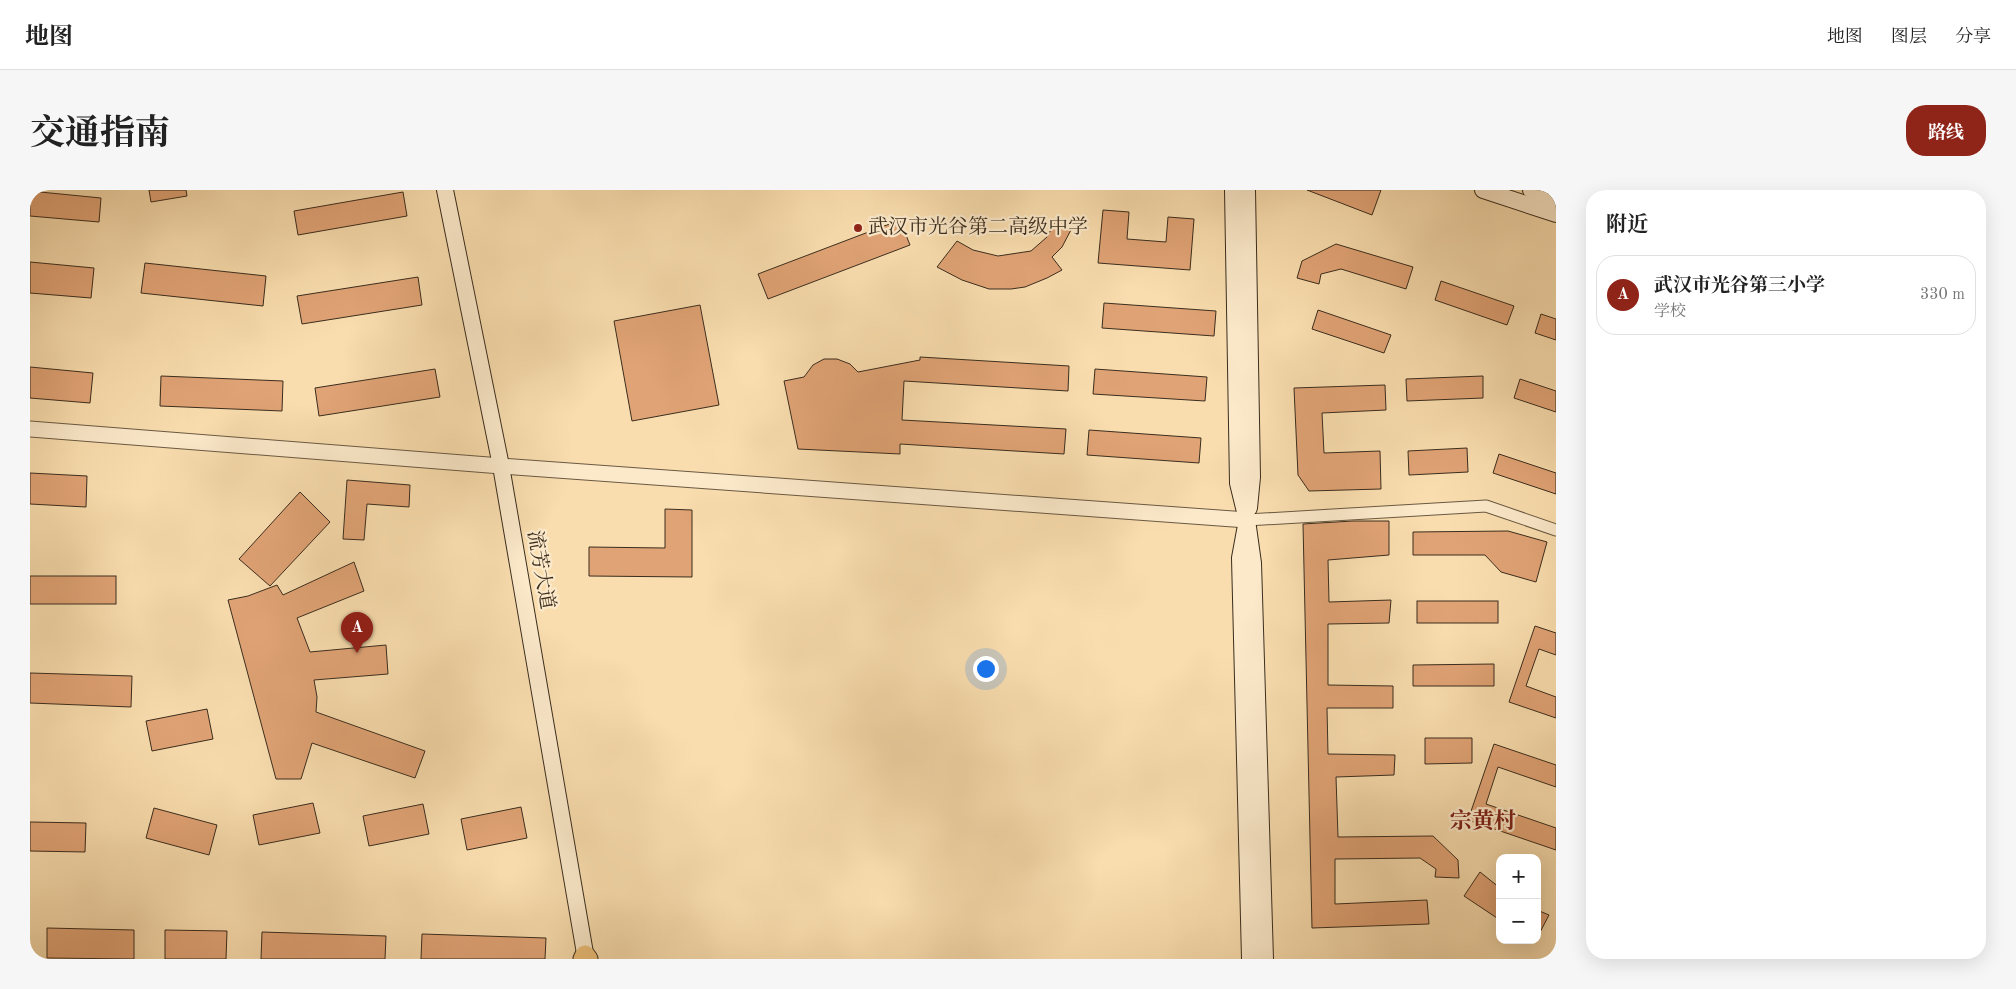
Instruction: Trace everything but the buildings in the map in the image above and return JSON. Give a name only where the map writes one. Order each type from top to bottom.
[{"type":"main road","name":"流芳大道","points":[[445,190],[501,466],[585,958]]},
{"type":"main road","points":[[1234,190],[1238,483],[1247,520],[1253,563],[1265,959]]},
{"type":"main road","points":[[1247,190],[1252,478],[1240,558],[1250,959]]},
{"type":"main road","points":[[1483,190],[1556,214]]},
{"type":"main road","points":[[1531,190],[1556,198]]},
{"type":"street","points":[[30,429],[501,466],[1247,520],[1486,506],[1556,530]]},
{"type":"place","name":"武汉市光谷第二高级中学","points":[[858,228]]},
{"type":"place","name":"武汉市光谷第三小学","points":[[357,653]]},
{"type":"district","name":"宗黄村","points":[[1483,822]]}]
